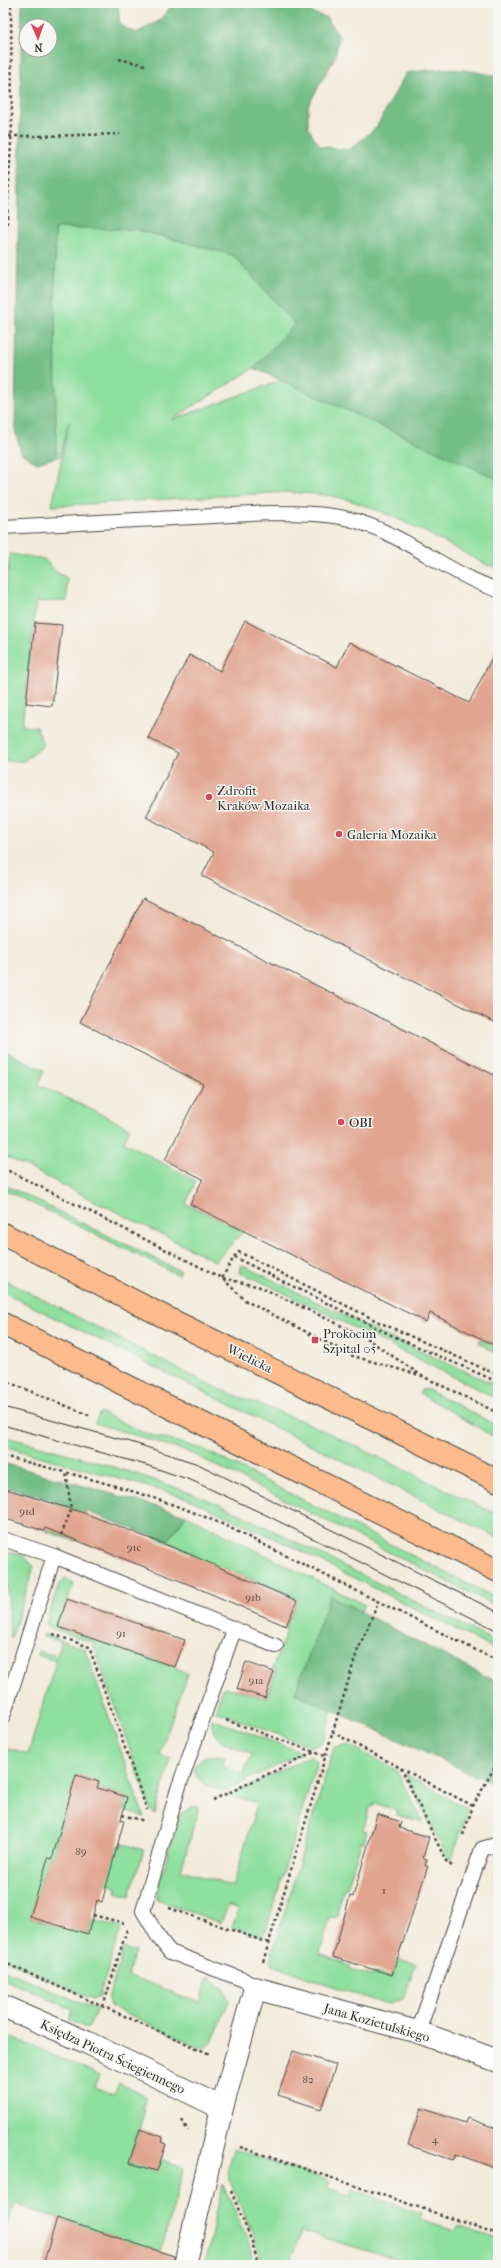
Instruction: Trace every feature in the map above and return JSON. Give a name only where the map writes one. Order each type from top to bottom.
[{"type":"main road","name":"Wielicka","points":[[3,1234],[155,1312],[498,1481]]},
{"type":"main road","points":[[3,1324],[498,1571]]},
{"type":"street","name":"Jana Kozietulskiego","points":[[255,1988],[418,2032],[498,2061]]},
{"type":"street","points":[[185,2265],[222,2108],[255,1988]]},
{"type":"street","name":"Księdza Piotra Ściegiennego","points":[[3,2006],[86,2042],[222,2108]]},
{"type":"lane","points":[[3,527],[270,513],[313,513],[350,519],[382,532],[498,590]]},
{"type":"lane","points":[[3,1540],[54,1556],[276,1646]]},
{"type":"lane","points":[[3,1716],[54,1556]]},
{"type":"lane","points":[[234,1630],[178,1789],[143,1911],[158,1938],[170,1952],[244,1980],[255,1988]]},
{"type":"lane","points":[[418,2032],[482,1849],[498,1844]]},
{"type":"path","points":[[3,362],[12,124],[11,3]]},
{"type":"path","points":[[494,3],[498,4]]},
{"type":"path","points":[[119,59],[144,65]]},
{"type":"path","points":[[3,136],[120,134]]},
{"type":"path","points":[[3,1168],[222,1278],[260,1287],[363,1336],[422,1376],[498,1413]]},
{"type":"path","points":[[222,1278],[234,1257],[239,1252],[381,1323],[498,1375]]},
{"type":"path","points":[[234,1257],[391,1335],[498,1382]]},
{"type":"path","points":[[222,1278],[246,1301],[353,1356],[422,1376]]},
{"type":"path","points":[[3,1380],[90,1416]]},
{"type":"path","points":[[3,1456],[142,1492],[184,1508],[224,1525],[378,1603],[498,1661]]},
{"type":"path","points":[[62,1535],[71,1510],[66,1472]]},
{"type":"path","points":[[3,1581],[5,1634]]},
{"type":"path","points":[[255,1988],[357,1652],[378,1603]]},
{"type":"path","points":[[32,1626],[88,1647],[149,1816]]},
{"type":"path","points":[[205,1712],[325,1756]]},
{"type":"path","points":[[332,1732],[473,1806]]},
{"type":"path","points":[[213,1800],[315,1752]]},
{"type":"path","points":[[463,1836],[473,1806],[498,1761]]},
{"type":"path","points":[[400,1768],[446,1861],[453,1867]]},
{"type":"path","points":[[122,1815],[151,1823]]},
{"type":"path","points":[[450,1874],[455,1859]]},
{"type":"path","points":[[93,1915],[128,1924]]},
{"type":"path","points":[[3,1962],[234,2064]]},
{"type":"path","points":[[181,2118],[191,2135]]},
{"type":"path","points":[[233,2145],[498,2234]]},
{"type":"path","points":[[229,2187],[252,2242],[258,2265]]},
{"type":"green space","points":[[22,3],[118,3],[120,25],[136,33],[161,20],[173,3],[286,3],[327,18],[339,37],[335,57],[308,106],[308,128],[320,146],[349,150],[376,128],[406,73],[452,69],[498,77],[498,479],[254,368],[295,324],[233,255],[134,229],[55,228],[56,457],[37,463],[21,453],[15,429],[21,58],[58,58],[58,18],[22,18]]},
{"type":"green space","points":[[55,228],[134,229],[233,255],[295,324],[254,368],[171,420],[287,378],[498,479],[498,567],[487,565],[387,514],[352,501],[328,496],[288,492],[52,506],[69,422],[60,457],[56,457]]},
{"type":"green space","points":[[10,554],[44,559],[56,572],[67,578],[67,601],[36,602],[22,726],[37,727],[43,746],[24,761],[3,761],[3,610]]},
{"type":"green space","points":[[3,1050],[44,1070],[39,1085],[130,1128],[124,1142],[196,1181],[186,1204],[244,1231],[215,1261],[7,1157],[3,1153]]},
{"type":"green space","points":[[3,1183],[180,1271],[178,1275],[3,1189]]},
{"type":"green space","points":[[242,1265],[384,1335],[498,1386],[498,1399],[252,1277],[239,1273]]},
{"type":"green space","points":[[3,1279],[214,1387],[310,1424],[498,1515],[498,1538],[3,1292]]},
{"type":"green space","points":[[481,1339],[498,1348],[498,1354],[479,1343]]},
{"type":"green space","points":[[421,1390],[428,1390],[498,1426],[498,1439],[419,1393]]},
{"type":"green space","points":[[100,1412],[144,1433],[203,1449],[498,1599],[498,1607],[189,1452],[95,1423]]},
{"type":"green space","points":[[3,1436],[146,1477],[230,1509],[498,1643],[498,1651],[289,1545],[184,1497],[3,1446]]},
{"type":"green space","points":[[3,1463],[186,1515],[167,1542],[86,1511],[75,1541],[46,1531],[54,1501],[3,1486]]},
{"type":"green space","points":[[186,1515],[365,1605],[361,1611],[330,1596],[295,1693],[332,1710],[323,1742],[312,1747],[215,1711],[223,1688],[235,1689],[266,1699],[276,1671],[272,1669],[287,1630],[285,1629],[298,1599],[220,1566],[209,1591],[182,1580],[192,1553],[167,1542]]},
{"type":"green space","points":[[10,1552],[22,1555],[34,1566],[12,1637],[10,1637],[7,1574],[3,1573],[3,1554]]},
{"type":"green space","points":[[65,1578],[74,1583],[58,1627],[175,1667],[188,1674],[159,1755],[171,1759],[155,1814],[151,1811],[93,1643],[50,1628],[46,1623],[58,1586]]},
{"type":"green space","points":[[330,1596],[498,1683],[498,1786],[295,1693]]},
{"type":"green space","points":[[44,1634],[85,1649],[144,1817],[124,1810],[127,1797],[97,1788],[99,1782],[76,1775],[67,1815],[64,1815],[52,1859],[48,1858],[30,1917],[70,1932],[71,1929],[88,1934],[92,1920],[121,1927],[99,1997],[92,1999],[3,1959],[3,1765],[9,1748],[28,1754],[56,1661],[37,1655],[38,1651],[57,1656],[61,1642],[42,1636]]},
{"type":"green space","points":[[212,1719],[303,1753],[224,1791],[213,1788],[204,1784],[197,1777],[195,1767],[201,1759],[212,1755],[225,1758],[222,1766],[243,1774],[252,1754],[231,1746],[219,1739],[212,1727]]},
{"type":"green space","points":[[349,1745],[396,1770],[423,1822],[397,1815],[398,1811],[375,1803],[373,1807],[370,1807],[363,1830],[367,1831],[364,1842],[361,1842],[347,1888],[344,1888],[337,1912],[339,1913],[338,1918],[330,1917],[320,1954],[350,1966],[350,1970],[372,1976],[374,1973],[392,1977],[397,1960],[416,1964],[403,1999],[390,2004],[381,2003],[272,1965],[270,1961],[334,1747]]},
{"type":"green space","points":[[311,1756],[317,1762],[264,1937],[232,1927],[239,1909],[228,1905],[221,1923],[157,1900],[157,1891],[180,1814],[192,1807],[199,1807],[181,1870],[233,1886],[257,1803],[230,1795]]},
{"type":"green space","points":[[405,1774],[468,1809],[452,1859],[448,1859]]},
{"type":"green space","points":[[124,1844],[144,1850],[130,1896],[116,1892],[117,1887],[104,1883],[116,1846],[122,1847]]},
{"type":"green space","points":[[124,1948],[135,1952],[128,1975],[200,2003],[208,1977],[223,1988],[229,2001],[212,2043],[206,2047],[199,2047],[110,2006],[108,1999]]},
{"type":"green space","points":[[3,1969],[97,2010],[88,2029],[68,2020],[72,2009],[3,1979]]},
{"type":"green space","points":[[6,2035],[99,2075],[94,2087],[114,2095],[119,2083],[147,2097],[142,2109],[145,2110],[129,2162],[156,2171],[160,2160],[184,2168],[161,2252],[15,2204],[3,2238],[3,2043]]},
{"type":"green space","points":[[234,2149],[330,2181],[328,2188],[351,2196],[353,2190],[422,2213],[420,2220],[455,2231],[457,2226],[498,2239],[498,2265],[414,2265],[301,2231],[290,2265],[263,2265],[254,2237],[229,2179],[228,2168]]},
{"type":"green space","points":[[223,2185],[248,2240],[254,2265],[204,2265]]},
{"type":"building","name":"Galeria Mozaika","points":[[245,621],[337,667],[349,642],[469,703],[498,646],[498,1024],[202,876],[214,852],[146,817],[178,753],[148,738],[189,655],[220,671]]},
{"type":"building","points":[[35,623],[62,625],[52,706],[26,703]]},
{"type":"building","name":"OBI","points":[[143,898],[498,1077],[498,1347],[430,1313],[426,1322],[190,1204],[203,1179],[165,1160],[203,1084],[80,1022]]},
{"type":"building","points":[[3,1488],[84,1513],[182,1551],[297,1601],[286,1626],[188,1584],[45,1528],[44,1531],[3,1518]]},
{"type":"building","points":[[67,1599],[185,1640],[175,1667],[58,1627]]},
{"type":"building","points":[[246,1662],[274,1672],[265,1698],[237,1689]]},
{"type":"building","points":[[76,1775],[99,1782],[97,1788],[127,1797],[121,1820],[124,1821],[102,1902],[97,1900],[88,1934],[30,1917],[48,1858],[52,1859]]},
{"type":"building","points":[[377,1814],[401,1822],[399,1828],[429,1837],[423,1858],[427,1859],[425,1866],[428,1866],[392,1975],[333,1957],[350,1896],[353,1897]]},
{"type":"building","points":[[293,2051],[336,2065],[321,2109],[278,2095]]},
{"type":"building","points":[[421,2108],[465,2123],[467,2118],[498,2129],[498,2169],[456,2154],[453,2160],[408,2145]]},
{"type":"building","points":[[140,2129],[163,2137],[161,2142],[166,2144],[157,2171],[129,2163]]},
{"type":"building","points":[[57,2218],[174,2256],[173,2265],[43,2265]]},
{"type":"tram line","points":[[3,1407],[131,1442],[198,1464],[498,1612]]},
{"type":"tram line","points":[[3,1425],[146,1465],[193,1481],[266,1515],[498,1631]]},
{"type":"place","name":"Zdrofit Kraków Mozaika","points":[[209,797]]},
{"type":"place","name":"Galeria Mozaika","points":[[339,834]]},
{"type":"place","name":"OBI","points":[[341,1122]]},
{"type":"place","name":"Prokocim Szpital 05","points":[[315,1340]]}]
